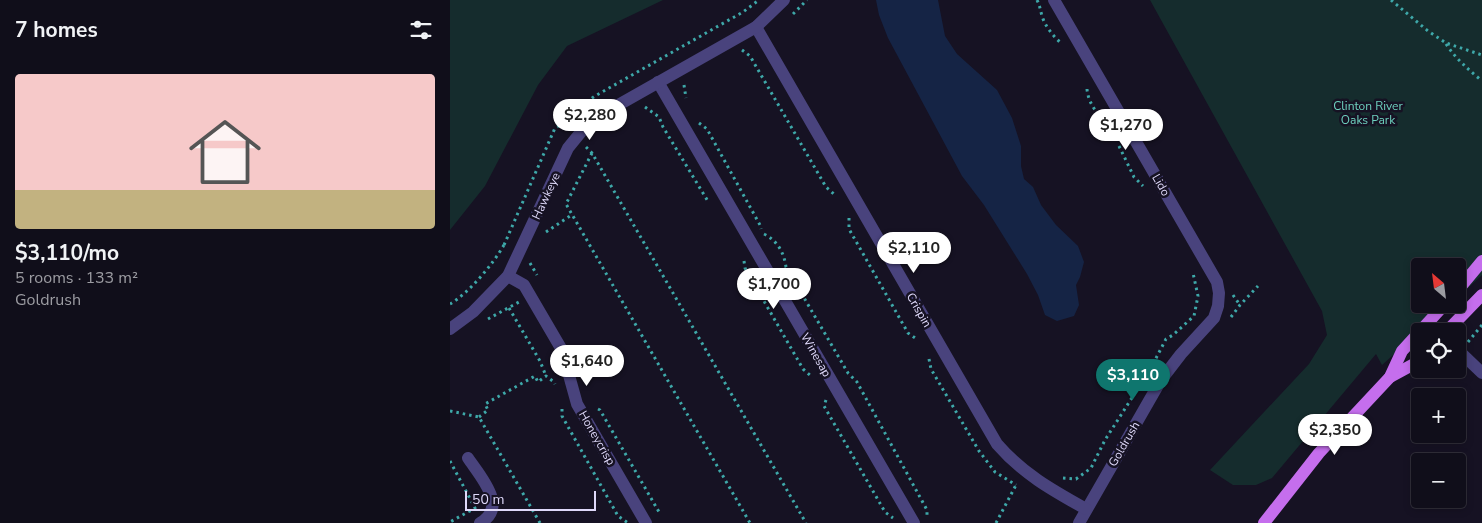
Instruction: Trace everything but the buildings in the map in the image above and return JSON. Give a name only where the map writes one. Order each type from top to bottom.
[{"type":"main road","points":[[1466,280],[1482,260]]},
{"type":"main road","points":[[1455,323],[1482,295]]},
{"type":"main road","points":[[1264,523],[1319,453],[1390,377],[1402,351],[1437,313]]},
{"type":"main road","points":[[1390,377],[1411,366]]},
{"type":"street","name":"Hawkeye","points":[[450,328],[473,312],[508,276],[568,148],[590,121],[756,27],[784,0]]},
{"type":"street","name":"Lido","points":[[1054,0],[1217,282],[1219,293]]},
{"type":"street","name":"Crispin","points":[[756,27],[997,444],[1011,460],[1038,481],[1086,510]]},
{"type":"street","name":"Winesap","points":[[658,82],[914,523]]},
{"type":"street","name":"Honeycrisp","points":[[508,276],[524,285],[562,350],[577,404],[646,523]]},
{"type":"street","name":"Goldrush","points":[[1079,523],[1161,380],[1181,354],[1214,318],[1218,306],[1219,293]]},
{"type":"street","points":[[1466,358],[1482,373]]},
{"type":"street","points":[[468,458],[493,498],[492,509],[488,519],[480,523]]},
{"type":"path","points":[[1037,0],[1041,7],[1042,16],[1053,35],[1063,45]]},
{"type":"path","points":[[1391,0],[1428,31],[1446,43],[1482,55]]},
{"type":"path","points":[[1446,43],[1463,66],[1482,81]]},
{"type":"path","points":[[742,50],[750,56],[826,187],[836,196]]},
{"type":"path","points":[[684,84],[686,101]]},
{"type":"path","points":[[1087,86],[1088,96],[1100,118],[1107,122],[1111,130]]},
{"type":"path","points":[[641,104],[659,117],[663,127],[712,208]]},
{"type":"path","points":[[698,123],[707,128],[760,225],[762,233],[774,239],[784,256],[786,267],[848,373],[856,382],[923,502],[927,510],[926,518]]},
{"type":"path","points":[[582,143],[592,153],[806,523]]},
{"type":"path","points":[[1118,143],[1134,177],[1144,188]]},
{"type":"path","points":[[592,153],[566,204],[750,523]]},
{"type":"path","points":[[542,234],[573,214]]},
{"type":"path","points":[[849,218],[849,229],[853,237],[908,333],[917,339],[921,345]]},
{"type":"path","points":[[450,304],[460,298],[472,285],[496,258],[504,245],[530,262],[538,278]]},
{"type":"path","points":[[744,258],[745,268],[803,369],[811,376],[814,382]]},
{"type":"path","points":[[1150,370],[1166,338],[1173,335],[1194,316],[1198,296],[1194,275],[1190,267]]},
{"type":"path","points":[[1226,324],[1240,305],[1258,286]]},
{"type":"path","points":[[509,308],[540,361],[546,376],[554,382],[557,388]]},
{"type":"path","points":[[1470,339],[1482,326]]},
{"type":"path","points":[[928,357],[931,369],[979,451],[995,472],[1024,490]]},
{"type":"path","points":[[450,412],[479,417],[488,410],[485,404],[535,376],[538,382],[546,376]]},
{"type":"path","points":[[1058,476],[1076,479],[1091,468],[1105,440],[1139,386]]},
{"type":"path","points":[[822,393],[826,399],[824,406],[885,512],[893,517],[897,523]]},
{"type":"path","points":[[560,401],[562,416],[566,424],[618,516],[628,523]]},
{"type":"path","points":[[593,405],[600,410],[660,512],[660,519]]},
{"type":"path","points":[[479,417],[540,523]]},
{"type":"path","points":[[450,461],[475,508],[450,522]]},
{"type":"path","points":[[996,523],[1016,485]]},
{"type":"green space","points":[[450,0],[663,0],[567,46],[538,85],[485,186],[450,230]]},
{"type":"green space","name":"Clinton River Oaks Park","points":[[1150,0],[1482,0],[1482,275],[1466,290],[1466,258],[1411,258],[1411,313],[1440,313],[1429,323],[1411,323],[1411,339],[1382,365],[1376,354],[1272,478],[1256,485],[1233,485],[1210,470],[1309,364],[1327,335],[1322,311]]},
{"type":"water","points":[[876,0],[938,0],[945,36],[957,54],[997,90],[1012,118],[1021,146],[1021,166],[1024,179],[1033,187],[1041,205],[1056,225],[1078,246],[1084,262],[1076,285],[1079,305],[1074,316],[1057,321],[1045,315],[1038,295],[1027,274],[984,205],[962,176],[888,38],[879,15]]}]
